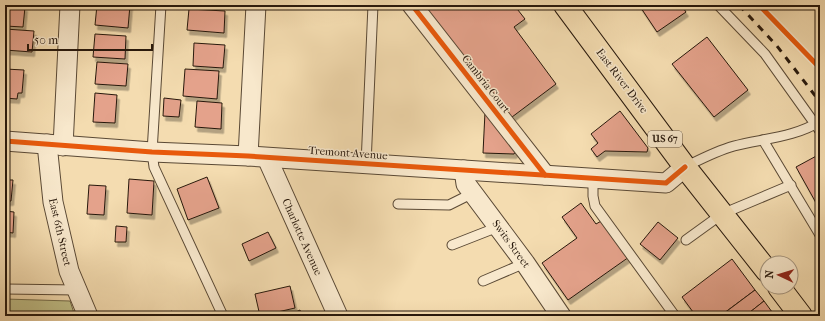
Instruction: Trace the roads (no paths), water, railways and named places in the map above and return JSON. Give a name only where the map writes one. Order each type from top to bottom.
[{"type":"main road","name":"East River Drive","points":[[566,6],[685,167],[759,261]]},
{"type":"main road","points":[[785,295],[801,316]]},
{"type":"street","name":"East 6th Street","points":[[70,5],[55,145],[53,202],[69,270],[88,316]]},
{"type":"street","name":"Charlotte Avenue","points":[[256,5],[258,157],[338,316]]},
{"type":"street","name":"Cambria Court","points":[[412,5],[545,175]]},
{"type":"street","name":"Tremont Avenue","points":[[5,141],[152,152],[258,157],[666,183],[685,167]]},
{"type":"street","name":"Swits Street","points":[[464,170],[466,184],[525,263],[561,316]]},
{"type":"lane","points":[[161,5],[152,152],[154,166],[223,316]]},
{"type":"lane","points":[[366,164],[373,5]]},
{"type":"lane","points":[[685,167],[709,154],[733,146],[819,126],[765,54],[718,5]]},
{"type":"lane","points":[[763,140],[820,235]]},
{"type":"lane","points":[[593,178],[593,196],[595,206],[675,316]]},
{"type":"lane","points":[[686,240],[722,214],[791,185]]},
{"type":"lane","points":[[398,204],[449,205],[473,193]]},
{"type":"lane","points":[[452,245],[498,226]]},
{"type":"lane","points":[[483,281],[525,263]]},
{"type":"lane","points":[[5,289],[77,290]]},
{"type":"railway","points":[[739,5],[777,46],[820,102]]}]
